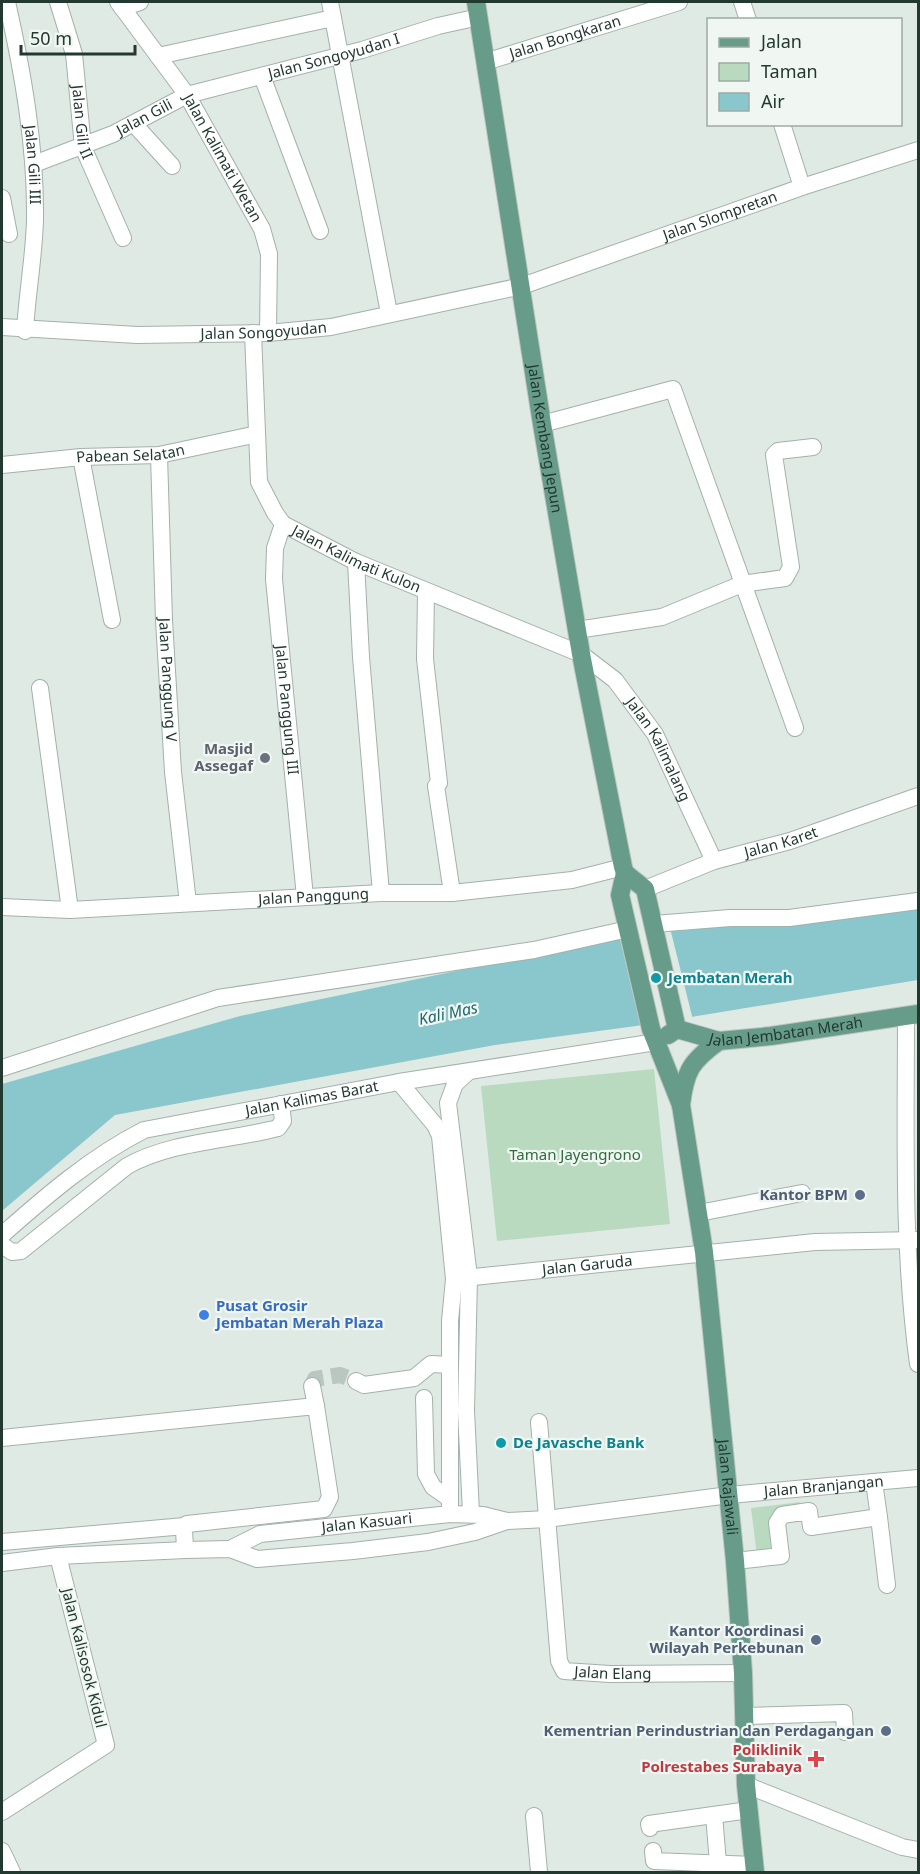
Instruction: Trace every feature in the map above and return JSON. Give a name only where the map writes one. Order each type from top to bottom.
[{"type":"main road","name":"Jalan Kembang Jepun","points":[[478,9],[542,423],[581,654],[624,870],[620,895],[654,1036]]},
{"type":"main road","points":[[624,870],[645,889],[677,1026],[654,1036]]},
{"type":"main road","name":"Jalan Jembatan Merah","points":[[677,1026],[718,1041],[771,1036],[912,1014]]},
{"type":"main road","name":"Jalan Rajawali","points":[[654,1036],[681,1105],[704,1252],[735,1561],[743,1673],[746,1785],[754,1869]]},
{"type":"main road","name":"Jalan Rajawali","points":[[681,1105],[684,1080],[692,1064],[718,1041]]},
{"type":"street","name":"Jalan Gili III","points":[[7,2],[24,96],[33,165],[35,225],[25,331]]},
{"type":"street","name":"Jalan Gili II","points":[[58,2],[74,54],[83,147],[123,238]]},
{"type":"street","points":[[120,5],[140,2]]},
{"type":"street","name":"Jalan Bongkaran","points":[[485,62],[679,2]]},
{"type":"street","points":[[742,2],[747,18]]},
{"type":"street","name":"Jalan Kalimati Wetan","points":[[120,5],[187,95],[224,156],[267,242],[270,280],[260,333]]},
{"type":"street","name":"Jalan Songoyudan I","points":[[187,95],[341,56],[438,26],[478,9]]},
{"type":"street","points":[[158,56],[331,10],[389,313]]},
{"type":"street","points":[[262,76],[320,231]]},
{"type":"street","name":"Jalan Gili","points":[[33,165],[83,147],[134,124],[187,95]]},
{"type":"street","points":[[134,124],[172,166]]},
{"type":"street","points":[[783,126],[802,187]]},
{"type":"street","name":"Jalan Slompretan","points":[[522,286],[802,187],[918,150]]},
{"type":"street","points":[[2,198],[9,234]]},
{"type":"street","name":"Jalan Songoyudan","points":[[2,327],[25,331],[137,335],[260,333],[332,327],[522,286]]},
{"type":"street","name":"Jalan Kalimati Kulon","points":[[260,333],[257,434],[259,482],[283,524],[356,562],[581,654]]},
{"type":"street","points":[[542,423],[673,389],[795,728]]},
{"type":"street","name":"Pabean Selatan","points":[[2,465],[81,457],[159,455],[257,434]]},
{"type":"street","points":[[577,630],[662,617],[742,584],[785,578],[790,573],[791,567],[774,455],[778,451],[813,447]]},
{"type":"street","name":"Jalan Panggung V","points":[[159,455],[163,587],[173,772],[188,903]]},
{"type":"street","points":[[81,457],[112,620]]},
{"type":"street","name":"Jalan Panggung III","points":[[283,524],[275,548],[274,579],[305,897]]},
{"type":"street","points":[[356,562],[361,657],[381,892]]},
{"type":"street","points":[[426,592],[425,659],[439,783],[436,786],[452,893]]},
{"type":"street","name":"Jalan Kalimalang","points":[[581,654],[615,680],[655,734],[714,861]]},
{"type":"street","points":[[40,688],[70,910]]},
{"type":"street","name":"Jalan Karet","points":[[645,889],[714,861],[790,841],[918,796]]},
{"type":"street","name":"Jalan Panggung","points":[[2,907],[70,910],[381,892],[452,893],[572,880],[624,870]]},
{"type":"street","points":[[654,925],[730,918],[789,918],[918,901]]},
{"type":"street","points":[[2,1068],[218,999],[534,950],[628,930]]},
{"type":"street","points":[[912,1014],[910,1300],[918,1364]]},
{"type":"street","name":"Jalan Kalimas Barat","points":[[2,1234],[44,1198],[113,1146],[144,1130],[654,1036]]},
{"type":"street","points":[[468,1072],[455,1084],[448,1103],[461,1278],[471,1513]]},
{"type":"street","points":[[399,1082],[435,1125],[440,1136],[461,1278],[450,1365],[450,1506]]},
{"type":"street","points":[[2,1245],[12,1252],[21,1251],[127,1166],[141,1158],[162,1151],[278,1128],[283,1121],[281,1104]]},
{"type":"street","points":[[699,1213],[801,1193]]},
{"type":"street","name":"Jalan Garuda","points":[[461,1278],[815,1242],[912,1239]]},
{"type":"street","points":[[356,1381],[364,1385],[414,1378],[431,1364],[450,1365]]},
{"type":"street","points":[[2,1542],[185,1526],[324,1509],[330,1497],[312,1386]]},
{"type":"street","points":[[424,1398],[426,1474],[433,1487],[450,1506]]},
{"type":"street","points":[[2,1437],[316,1406]]},
{"type":"street","points":[[539,1422],[547,1519]]},
{"type":"street","name":"Jalan Branjangan","points":[[729,1495],[918,1478]]},
{"type":"street","points":[[874,1482],[887,1585]]},
{"type":"street","points":[[806,1488],[811,1527],[879,1517]]},
{"type":"street","name":"Jalan Kasuari","points":[[230,1549],[260,1534],[450,1506],[507,1521],[547,1519],[729,1495]]},
{"type":"street","points":[[735,1561],[781,1556],[778,1517],[808,1511]]},
{"type":"street","name":"Jalan Elang","points":[[547,1519],[559,1661],[564,1671],[610,1674],[743,1673]]},
{"type":"street","name":"Jalan Kasuari","points":[[2,1563],[58,1556],[230,1549],[257,1559],[352,1551],[437,1540],[475,1532],[507,1521]]},
{"type":"street","points":[[185,1526],[185,1550]]},
{"type":"street","name":"Jalan Kalisosok Kidul","points":[[2,1812],[106,1745],[58,1556]]},
{"type":"street","points":[[744,1716],[844,1713],[845,1732]]},
{"type":"street","points":[[746,1785],[902,1847],[918,1850]]},
{"type":"street","points":[[650,1827],[649,1824],[749,1810]]},
{"type":"street","points":[[714,1815],[718,1863]]},
{"type":"street","points":[[534,1816],[539,1872]]},
{"type":"street","points":[[2,1851],[12,1872]]},
{"type":"street","points":[[653,1851],[654,1861],[718,1863],[754,1869]]},
{"type":"green space","name":"Taman Jayengrono","points":[[654,1069],[670,1224],[497,1241],[481,1086]]},
{"type":"green space","points":[[800,1502],[802,1507],[783,1510],[770,1550],[757,1556],[751,1508]]},
{"type":"water","name":"Kali Mas","points":[[918,909],[918,980],[636,1026],[495,1045],[115,1115],[2,1211],[2,1084],[240,1016],[533,955],[615,935]]},
{"type":"pier","name":"Jembatan Merah","points":[[669,924],[693,1020],[641,1028],[619,935]]},
{"type":"tunnel","points":[[312,1386],[315,1379],[340,1375],[356,1381]]},
{"type":"place","name":"Masjid Assegaf","points":[[265,758]]},
{"type":"place","name":"Jembatan Merah","points":[[656,978]]},
{"type":"place","name":"Kantor BPM","points":[[860,1195]]},
{"type":"place","name":"Pusat Grosir Jembatan Merah Plaza","points":[[204,1315]]},
{"type":"place","name":"De Javasche Bank","points":[[501,1443]]},
{"type":"place","name":"Kantor Koordinasi Wilayah Perkebunan","points":[[816,1640]]},
{"type":"place","name":"Kementrian Perindustrian dan Perdagangan","points":[[886,1731]]},
{"type":"place","name":"Poliklinik Polrestabes Surabaya","points":[[816,1759]]}]
